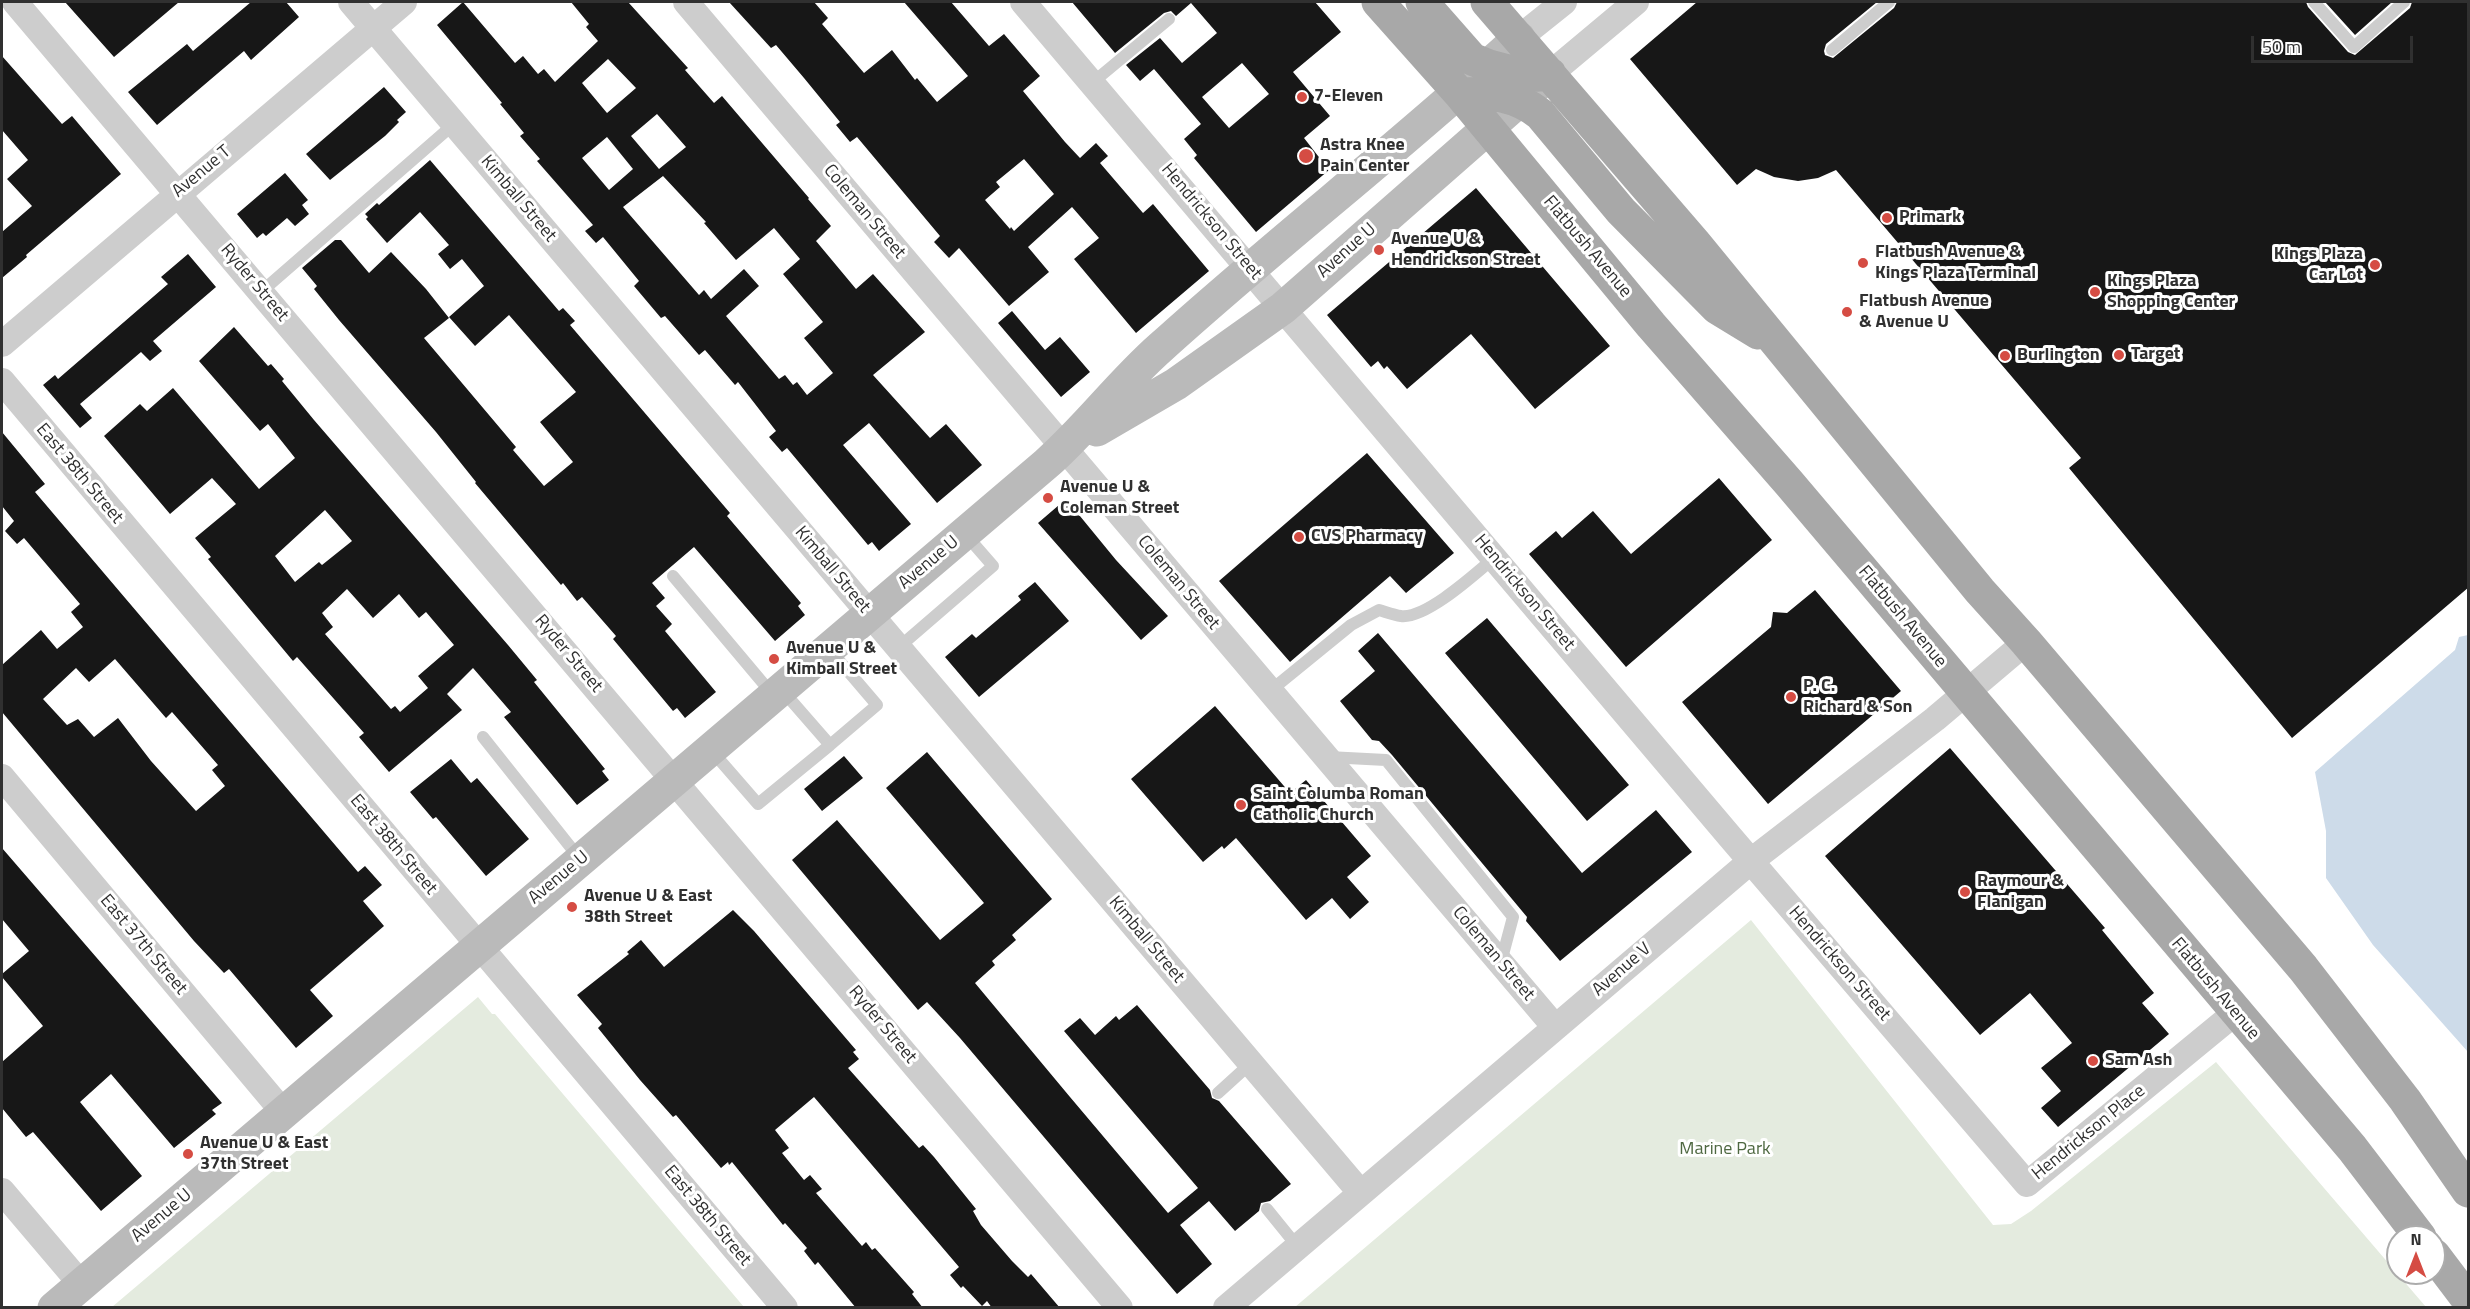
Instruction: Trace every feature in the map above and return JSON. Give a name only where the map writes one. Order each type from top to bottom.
[{"type":"main road","name":"Flatbush Avenue","points":[[1378,2],[1460,94],[1651,325],[1789,483],[2235,1013],[2352,1148],[2411,1225]]},
{"type":"main road","points":[[1422,2],[1472,59],[1527,76],[1550,74]]},
{"type":"main road","points":[[1487,2],[1780,346],[1980,591],[2303,968],[2405,1100],[2469,1191]]},
{"type":"main road","name":"Avenue U","points":[[54,1308],[1064,448],[1159,349],[1460,94],[1519,38]]},
{"type":"main road","name":"Avenue U","points":[[1064,448],[1176,384],[1283,308],[1550,74]]},
{"type":"main road","points":[[1460,94],[1491,93],[1519,100],[1540,114],[1621,211],[1718,308],[1780,346]]},
{"type":"main road","points":[[2446,1270],[2469,1300]]},
{"type":"street","name":"Ryder Street","points":[[15,2],[1120,1308]]},
{"type":"street","name":"Kimball Street","points":[[351,2],[1360,1192]]},
{"type":"street","name":"Avenue T","points":[[2,344],[404,2]]},
{"type":"street","name":"Coleman Street","points":[[686,2],[1555,1027]]},
{"type":"street","name":"Hendrickson Street","points":[[1023,2],[1750,861],[2027,1184]]},
{"type":"street","name":"Avenue U","points":[[1519,38],[1564,2]]},
{"type":"street","name":"Avenue U","points":[[1550,74],[1636,2]]},
{"type":"street","name":"East 38th Street","points":[[2,381],[786,1308]]},
{"type":"street","name":"Avenue V","points":[[1226,1308],[1750,861],[1965,693],[2026,642]]},
{"type":"street","name":"East 37th Street","points":[[2,777],[284,1113]]},
{"type":"street","name":"Hendrickson Place","points":[[2027,1184],[2235,1013]]},
{"type":"street","points":[[2,1191],[81,1284]]},
{"type":"lane","points":[[1832,50],[1888,2]]},
{"type":"lane","points":[[2314,2],[2354,47],[2404,2]]},
{"type":"lane","points":[[1092,82],[1169,19]]},
{"type":"lane","points":[[261,292],[454,124]]},
{"type":"lane","points":[[898,648],[993,566],[964,534]]},
{"type":"lane","points":[[1270,691],[1351,625],[1379,610],[1403,616],[1421,612],[1465,584],[1494,558]]},
{"type":"lane","points":[[673,576],[778,692],[830,745]]},
{"type":"lane","points":[[711,750],[758,804],[877,705],[829,648]]},
{"type":"lane","points":[[483,737],[581,860]]},
{"type":"lane","points":[[1325,756],[1386,760],[1514,917],[1501,963]]},
{"type":"lane","points":[[1218,1093],[1251,1064]]},
{"type":"lane","points":[[1267,1209],[1297,1246]]},
{"type":"green space","name":"Marine Park","points":[[1751,920],[1993,1225],[2011,1224],[2031,1211],[2216,1062],[2386,1260],[2386,1285],[2407,1285],[2426,1307],[1295,1307]]},
{"type":"green space","points":[[478,997],[492,1014],[495,1014],[744,1307],[112,1307]]},
{"type":"water","points":[[2468,635],[2468,1052],[2373,945],[2326,878],[2326,831],[2315,772],[2455,650],[2459,637]]},
{"type":"building","points":[[65,2],[179,2],[114,57]]},
{"type":"building","points":[[251,2],[286,2],[299,17],[251,60],[244,51],[157,125],[128,92],[187,44],[193,51]]},
{"type":"building","points":[[463,2],[515,63],[523,56],[538,74],[544,69],[555,82],[598,41],[586,27],[589,24],[571,2],[628,2],[688,68],[685,70],[714,103],[722,96],[809,198],[831,226],[816,241],[856,289],[873,274],[925,332],[873,375],[930,438],[946,424],[982,465],[937,503],[869,423],[843,445],[911,524],[879,551],[872,542],[868,545],[787,448],[782,452],[769,437],[776,431],[738,382],[735,385],[705,350],[699,355],[665,316],[661,318],[634,286],[639,281],[603,237],[596,243],[585,231],[593,225],[537,161],[540,159],[520,136],[524,133],[500,104],[502,103],[437,25]],"holes":[[[608,59],[636,88],[607,113],[582,83]],[[657,114],[686,147],[659,169],[631,136]],[[607,137],[633,169],[609,190],[582,158]],[[663,176],[706,222],[704,223],[736,260],[774,228],[800,259],[783,274],[823,322],[804,338],[833,373],[807,395],[797,382],[793,385],[785,375],[779,379],[726,316],[759,286],[744,269],[711,299],[704,290],[699,295],[623,207]]]},
{"type":"building","points":[[729,2],[814,2],[828,18],[822,24],[864,73],[892,50],[915,80],[917,78],[937,102],[968,76],[904,2],[951,2],[989,46],[1004,34],[1040,76],[1023,91],[1065,142],[1080,158],[1096,143],[1108,156],[1100,163],[1143,213],[1153,204],[1209,271],[1136,333],[1074,259],[1099,238],[1072,207],[1028,247],[1049,272],[1009,306],[959,248],[949,258],[934,242],[940,236],[857,137],[850,142],[836,125],[840,122],[804,78],[776,45],[771,48]],"holes":[[[1024,159],[1054,194],[1014,231],[985,200],[1000,187],[996,182]]]},
{"type":"building","points":[[1072,2],[1315,2],[1341,32],[1293,72],[1330,116],[1304,138],[1329,170],[1256,232],[1194,158],[1197,155],[1184,139],[1201,124],[1154,69],[1140,81],[1126,65],[1160,38],[1182,63],[1217,33],[1191,3],[1176,16],[1171,11],[1164,13],[1115,53]],"holes":[[[1242,63],[1269,94],[1229,128],[1202,97]]]},
{"type":"building","points":[[1697,2],[1877,2],[1826,44],[1825,55],[1833,58],[1894,8],[1897,2],[2306,2],[2348,52],[2355,55],[2410,8],[2412,2],[2469,2],[2469,587],[2292,738],[2069,468],[2081,458],[1836,170],[1818,178],[1798,181],[1774,177],[1756,169],[1737,185],[1630,59]]},
{"type":"building","points":[[2325,2],[2392,2],[2355,35]]},
{"type":"building","points":[[2,56],[62,124],[72,116],[121,174],[2,278],[2,232],[32,206],[7,179],[28,160],[2,130]]},
{"type":"building","points":[[384,87],[406,112],[385,136],[330,180],[306,154]]},
{"type":"building","points":[[430,160],[559,311],[563,308],[575,321],[570,325],[730,513],[727,516],[801,603],[798,606],[805,615],[775,641],[694,547],[652,583],[665,598],[656,606],[672,624],[665,631],[716,692],[685,718],[677,708],[673,711],[613,639],[616,636],[582,597],[577,601],[563,583],[561,585],[475,483],[436,432],[339,320],[314,289],[317,286],[302,268],[335,240],[341,240],[369,273],[391,252],[426,289],[449,318],[424,338],[516,447],[513,450],[544,486],[573,462],[540,422],[576,392],[509,315],[475,346],[449,317],[484,286],[462,259],[450,269],[438,254],[449,245],[420,212],[387,243],[366,219],[368,217],[365,214],[377,203],[379,205]]},
{"type":"building","points":[[285,173],[308,200],[302,205],[309,214],[295,226],[287,218],[266,236],[263,233],[257,238],[237,214]]},
{"type":"building","points":[[1476,188],[1610,346],[1535,409],[1471,334],[1407,389],[1387,366],[1384,369],[1378,361],[1371,367],[1327,315]]},
{"type":"building","points":[[188,254],[216,287],[153,341],[162,351],[150,361],[141,352],[80,404],[92,418],[80,428],[43,385],[55,375],[58,379],[168,284],[161,277]]},
{"type":"building","points":[[1012,311],[1045,350],[1060,337],[1090,372],[1061,397],[998,323]]},
{"type":"building","points":[[234,327],[268,366],[271,364],[314,420],[537,680],[534,682],[605,769],[602,771],[609,780],[577,805],[504,717],[511,712],[473,668],[447,694],[462,710],[389,772],[359,737],[364,733],[297,657],[293,661],[208,559],[211,557],[195,538],[236,504],[212,478],[170,514],[104,436],[140,404],[147,411],[173,388],[259,489],[295,458],[268,424],[260,431],[199,361]],"holes":[[[325,510],[352,541],[322,565],[319,562],[295,582],[275,556]],[[347,589],[373,618],[399,594],[419,618],[426,612],[454,645],[418,676],[428,688],[400,712],[395,706],[391,709],[325,634],[333,627],[322,613]]]},
{"type":"building","points":[[2,432],[45,484],[35,492],[358,872],[365,866],[382,885],[363,901],[384,926],[310,990],[333,1016],[296,1048],[229,969],[224,973],[194,941],[2,712],[2,665],[41,630],[57,649],[83,627],[71,612],[80,604],[24,538],[17,544],[5,531],[14,521],[2,506]],"holes":[[[115,659],[166,718],[172,712],[218,765],[212,770],[225,786],[196,811],[151,761],[118,718],[94,737],[78,719],[67,725],[43,699],[76,668],[89,682]]]},
{"type":"building","points":[[1367,453],[1454,553],[1406,593],[1390,576],[1290,662],[1219,581]]},
{"type":"building","points":[[1719,478],[1772,540],[1626,667],[1529,554],[1556,531],[1562,538],[1593,511],[1631,554]]},
{"type":"building","points":[[1066,499],[1116,560],[1168,616],[1141,640],[1038,523]]},
{"type":"building","points":[[1035,582],[1069,621],[979,697],[945,657],[972,634],[976,638],[1021,600],[1018,596]]},
{"type":"building","name":"P. C. Richard & Son","points":[[1815,590],[1901,691],[1768,804],[1682,702],[1771,627],[1773,612],[1787,613]]},
{"type":"building","points":[[1487,618],[1629,785],[1587,821],[1445,653]]},
{"type":"building","points":[[1378,633],[1582,873],[1656,810],[1692,852],[1560,961],[1526,921],[1527,917],[1392,755],[1379,741],[1372,740],[1340,701],[1375,671],[1358,651]]},
{"type":"building","name":"Saint Columba Roman Catholic Church","points":[[1215,706],[1290,793],[1306,780],[1371,856],[1347,877],[1369,902],[1350,919],[1332,898],[1306,920],[1236,838],[1224,849],[1222,846],[1203,862],[1131,779]]},
{"type":"building","name":"Raymour & Flanigan","points":[[1950,748],[2105,928],[2102,930],[2154,993],[2142,1003],[2169,1034],[2058,1127],[2041,1108],[2061,1091],[2041,1068],[2072,1043],[2030,993],[1980,1035],[1825,856]]},
{"type":"building","points":[[927,752],[1052,899],[1012,935],[1016,940],[992,961],[995,965],[975,983],[1070,1097],[1168,1213],[1198,1188],[1064,1031],[1080,1018],[1095,1035],[1116,1016],[1119,1020],[1137,1005],[1210,1090],[1212,1098],[1219,1101],[1291,1184],[1270,1201],[1261,1203],[1259,1211],[1235,1231],[1209,1201],[1180,1225],[1212,1264],[1177,1294],[960,1038],[927,1002],[918,1010],[792,860],[837,820],[940,940],[984,903],[886,788]]},
{"type":"building","points":[[844,756],[863,778],[822,811],[804,789]]},
{"type":"building","points":[[451,759],[471,783],[477,778],[529,839],[486,876],[436,817],[433,819],[410,792]]},
{"type":"building","points":[[2,848],[222,1103],[212,1110],[216,1114],[174,1148],[111,1074],[80,1102],[142,1176],[101,1211],[33,1132],[26,1137],[2,1108],[2,1062],[43,1026],[2,977],[2,974],[29,951],[2,919]]},
{"type":"building","points":[[733,910],[754,931],[856,1050],[853,1052],[859,1059],[848,1068],[919,1148],[923,1145],[934,1157],[976,1209],[973,1211],[981,1225],[1028,1277],[1031,1274],[1060,1308],[992,1308],[987,1301],[982,1306],[963,1286],[961,1288],[950,1275],[959,1267],[814,1097],[775,1130],[789,1148],[782,1153],[804,1180],[810,1175],[822,1189],[816,1193],[862,1246],[866,1242],[872,1250],[875,1248],[914,1292],[912,1294],[923,1308],[856,1308],[818,1262],[815,1265],[804,1251],[807,1248],[785,1223],[783,1225],[732,1162],[729,1165],[728,1162],[721,1168],[676,1115],[673,1117],[640,1080],[598,1028],[602,1024],[577,995],[629,954],[627,952],[641,940],[664,967]]},
{"type":"place","name":"7-Eleven","points":[[1302,97]]},
{"type":"place","name":"Astra Knee Pain Center","points":[[1306,156]]},
{"type":"place","name":"Primark","points":[[1887,218]]},
{"type":"place","name":"Avenue U & Hendrickson Street","points":[[1379,250]]},
{"type":"place","name":"Flatbush Avenue & Kings Plaza Terminal","points":[[1863,263]]},
{"type":"place","name":"Kings Plaza Car Lot","points":[[2375,265]]},
{"type":"place","name":"Kings Plaza Shopping Center","points":[[2095,292]]},
{"type":"place","name":"Flatbush Avenue & Avenue U","points":[[1847,312]]},
{"type":"place","name":"Target","points":[[2119,355]]},
{"type":"place","name":"Burlington","points":[[2005,356]]},
{"type":"place","name":"Avenue U & Coleman Street","points":[[1048,498]]},
{"type":"place","name":"CVS Pharmacy","points":[[1299,537]]},
{"type":"place","name":"Avenue U & Kimball Street","points":[[774,659]]},
{"type":"place","name":"P. C. Richard & Son","points":[[1791,697]]},
{"type":"place","name":"Saint Columba Roman Catholic Church","points":[[1241,805]]},
{"type":"place","name":"Raymour & Flanigan","points":[[1965,892]]},
{"type":"place","name":"Avenue U & East 38th Street","points":[[572,907]]},
{"type":"place","name":"Sam Ash","points":[[2093,1061]]},
{"type":"place","name":"Avenue U & East 37th Street","points":[[188,1154]]}]
